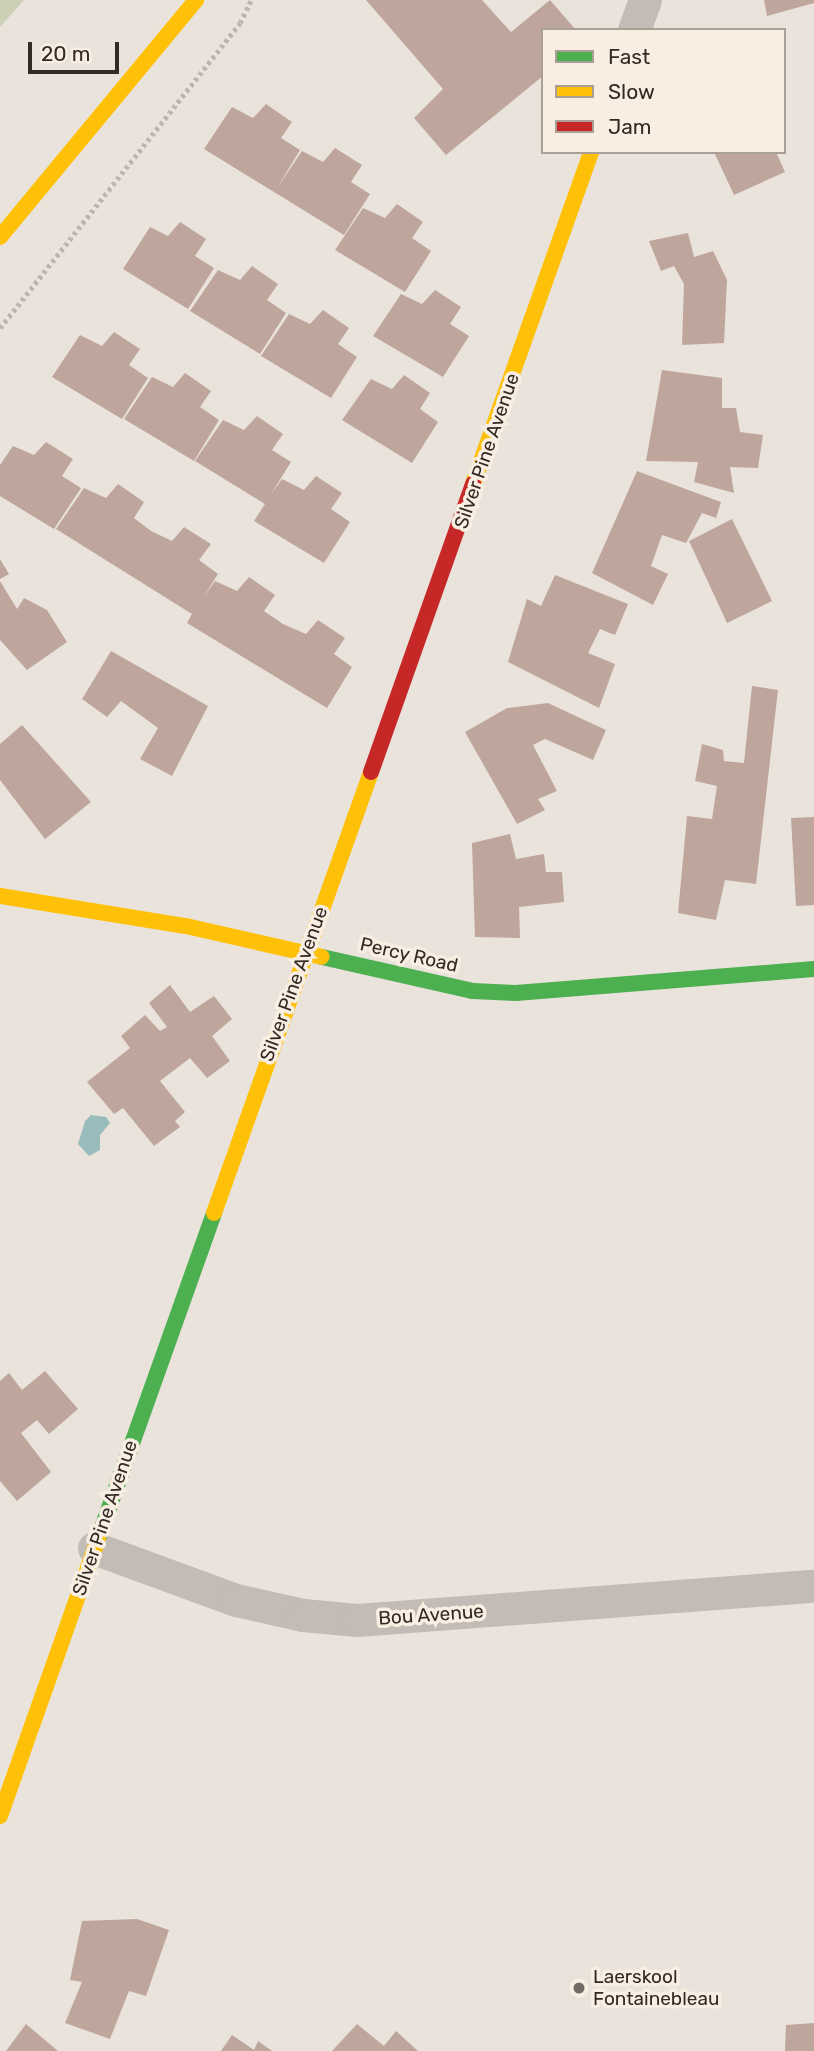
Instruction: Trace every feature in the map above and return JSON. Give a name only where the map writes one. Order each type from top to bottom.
[{"type":"street","points":[[139,41],[173,0]]},
{"type":"street","points":[[0,237],[196,0]]},
{"type":"street","points":[[635,28],[645,0]]},
{"type":"street","name":"Silver Pine Avenue","points":[[0,1816],[590,154]]},
{"type":"street","name":"Percy Road","points":[[0,896],[102,909],[306,951],[443,986],[516,993],[814,969]]},
{"type":"street","name":"Bou Avenue","points":[[94,1548],[236,1600],[303,1615],[357,1620],[814,1586]]},
{"type":"path","points":[[0,328],[240,23],[251,0]]},
{"type":"green space","points":[[0,0],[24,0],[0,27]]},
{"type":"water","points":[[91,1115],[106,1117],[110,1123],[100,1135],[100,1150],[89,1156],[78,1144],[85,1121]]},
{"type":"building","points":[[366,0],[482,0],[511,32],[550,0],[574,28],[541,28],[541,78],[446,155],[414,118],[443,89]]},
{"type":"building","points":[[764,0],[814,0],[814,3],[767,16]]},
{"type":"building","points":[[266,104],[292,122],[281,138],[300,150],[277,188],[302,151],[323,162],[335,148],[362,165],[351,182],[370,194],[344,235],[204,149],[232,107],[253,118]]},
{"type":"building","points":[[715,154],[777,154],[785,172],[734,195]]},
{"type":"building","points":[[397,204],[423,222],[412,238],[431,251],[405,292],[335,250],[363,208],[385,218]]},
{"type":"building","points":[[180,222],[206,239],[195,256],[214,268],[188,309],[123,269],[150,227],[168,236]]},
{"type":"building","points":[[688,233],[694,257],[713,251],[727,280],[724,343],[682,345],[684,284],[674,266],[661,271],[649,241]]},
{"type":"building","points":[[252,266],[278,284],[267,300],[286,313],[260,354],[190,311],[218,270],[240,280]]},
{"type":"building","points":[[435,290],[461,307],[450,324],[469,336],[443,377],[373,336],[401,294],[422,304]]},
{"type":"building","points":[[323,310],[349,328],[338,344],[357,357],[331,398],[261,356],[289,314],[310,324]]},
{"type":"building","points":[[114,332],[140,349],[129,365],[148,378],[122,419],[52,377],[80,335],[102,346]]},
{"type":"building","points":[[662,370],[722,378],[722,408],[736,408],[740,432],[763,435],[758,468],[730,467],[734,493],[694,482],[698,462],[646,461]]},
{"type":"building","points":[[185,373],[211,391],[200,407],[219,420],[194,461],[124,419],[152,377],[173,387]]},
{"type":"building","points":[[404,375],[430,393],[420,409],[438,422],[412,463],[342,420],[371,379],[392,389]]},
{"type":"building","points":[[257,416],[283,434],[272,450],[291,462],[271,494],[282,479],[304,490],[316,476],[342,493],[331,509],[350,522],[324,563],[254,521],[265,504],[195,461],[223,420],[244,430]]},
{"type":"building","points":[[46,442],[73,459],[62,476],[81,488],[54,529],[0,496],[0,465],[13,446],[34,455]]},
{"type":"building","points":[[637,471],[721,502],[716,518],[702,513],[686,543],[662,535],[651,566],[668,574],[653,605],[592,573]]},
{"type":"building","points":[[118,484],[144,502],[134,518],[151,531],[172,541],[184,527],[211,544],[199,560],[218,574],[203,598],[215,581],[237,591],[249,577],[275,595],[264,611],[283,624],[306,634],[318,620],[345,638],[334,654],[352,667],[327,708],[187,623],[192,614],[56,529],[84,488],[106,498]]},
{"type":"building","points":[[732,519],[772,601],[727,623],[689,541]]},
{"type":"building","points":[[0,559],[9,574],[0,579]]},
{"type":"building","points":[[555,575],[628,604],[615,635],[600,629],[588,653],[615,664],[599,708],[508,662],[527,599],[541,606]]},
{"type":"building","points":[[0,581],[17,609],[24,598],[47,610],[67,642],[27,670],[0,640]]},
{"type":"building","points":[[111,651],[208,706],[172,776],[140,759],[158,728],[121,701],[107,717],[82,699]]},
{"type":"building","points":[[752,686],[778,690],[756,884],[725,880],[716,920],[678,913],[687,816],[712,819],[717,786],[695,781],[702,744],[723,750],[724,761],[744,763]]},
{"type":"building","points":[[548,703],[606,730],[593,760],[545,739],[533,745],[557,791],[538,799],[545,810],[517,824],[465,732],[507,708]]},
{"type":"building","points":[[22,725],[91,802],[45,839],[0,780],[0,744]]},
{"type":"building","points":[[814,817],[814,905],[796,906],[791,818]]},
{"type":"building","points":[[510,834],[516,859],[544,854],[546,872],[562,872],[564,902],[519,907],[520,938],[475,937],[472,843]]},
{"type":"building","points":[[170,985],[190,1012],[214,996],[232,1019],[212,1036],[230,1061],[207,1078],[190,1058],[160,1081],[185,1112],[175,1121],[180,1127],[154,1146],[123,1108],[114,1114],[87,1082],[130,1048],[121,1036],[145,1015],[160,1031],[167,1027],[149,1003]]},
{"type":"building","points":[[45,1371],[78,1409],[49,1434],[37,1420],[21,1433],[51,1472],[17,1501],[0,1481],[0,1381],[9,1373],[22,1390]]},
{"type":"building","points":[[137,1919],[169,1930],[146,1996],[129,1991],[110,2039],[65,2023],[82,1982],[70,1980],[82,1921]]},
{"type":"building","points":[[814,2023],[814,2051],[785,2051],[786,2025]]},
{"type":"building","points":[[26,2024],[58,2051],[6,2051]]},
{"type":"building","points":[[357,2024],[384,2046],[396,2031],[418,2051],[332,2051]]},
{"type":"building","points":[[232,2035],[254,2050],[258,2041],[272,2051],[221,2051]]},
{"type":"traffic: fast","points":[[322,957],[473,991],[516,993],[814,969]]},
{"type":"traffic: fast","points":[[98,1539],[214,1213]]},
{"type":"traffic: slow","points":[[0,237],[196,0]]},
{"type":"traffic: slow","points":[[473,484],[590,154]]},
{"type":"traffic: slow","points":[[214,1213],[371,772]]},
{"type":"traffic: slow","points":[[0,896],[186,926],[322,957]]},
{"type":"traffic: slow","points":[[0,1816],[98,1539]]},
{"type":"traffic: jam","points":[[371,772],[473,484]]},
{"type":"place","name":"Laerskool Fontainebleau","points":[[579,1988]]}]
